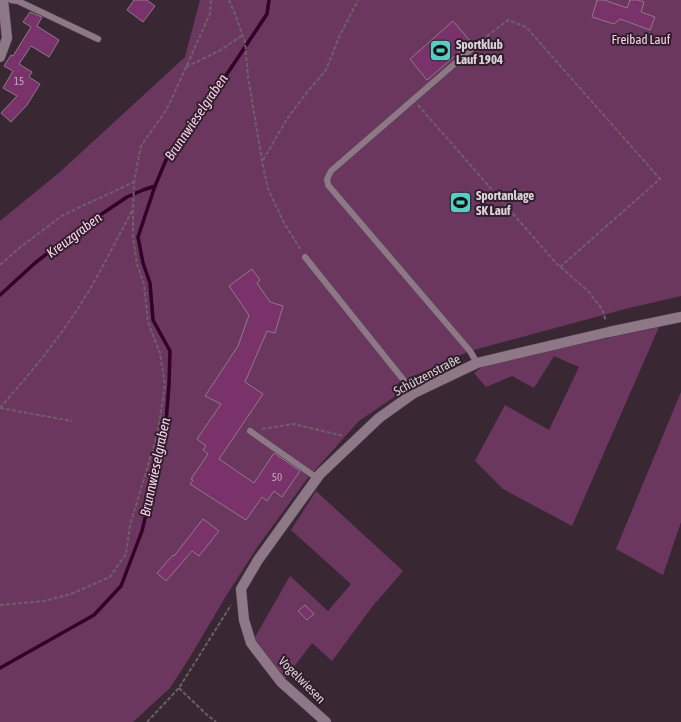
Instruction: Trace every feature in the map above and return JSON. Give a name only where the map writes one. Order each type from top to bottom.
[{"type":"street","points":[[0,57],[7,38],[3,0]]},
{"type":"street","name":"Schützenstraße","points":[[241,589],[258,560],[320,474],[379,418],[414,393],[477,364],[609,332],[681,317]]},
{"type":"street","name":"Vogelwiesen","points":[[241,589],[244,620],[251,644],[281,682],[326,722]]},
{"type":"lane","points":[[11,0],[18,1],[98,39]]},
{"type":"lane","points":[[475,46],[331,171],[327,179],[328,185],[470,351],[477,364]]},
{"type":"lane","points":[[306,257],[414,393]]},
{"type":"lane","points":[[250,431],[317,478]]},
{"type":"path","points":[[0,604],[44,601],[71,594],[110,577],[126,554],[130,525],[158,432],[165,385],[160,353],[148,322],[144,284],[137,264],[133,236],[134,182],[141,146],[167,109],[210,14],[212,0]]},
{"type":"path","points":[[229,0],[245,42],[248,77],[268,189],[284,223],[306,257]]},
{"type":"path","points":[[262,161],[286,119],[326,70],[339,37],[358,0]]},
{"type":"path","points":[[475,46],[508,20],[526,27],[660,179],[560,267]]},
{"type":"path","points":[[185,67],[219,51],[243,35]]},
{"type":"path","points":[[413,99],[560,267],[588,291],[602,310],[609,332]]},
{"type":"path","points":[[0,265],[18,249],[63,215],[134,182]]},
{"type":"path","points":[[0,408],[42,359],[72,317],[90,289],[133,210]]},
{"type":"path","points":[[0,408],[72,421]]},
{"type":"path","points":[[250,431],[293,424],[357,439]]},
{"type":"path","points":[[147,722],[179,688],[241,589]]},
{"type":"path","points":[[179,688],[216,722]]},
{"type":"green space","name":"Freibad Lauf","points":[[200,0],[681,0],[681,296],[629,308],[470,351],[398,383],[397,395],[359,421],[307,479],[258,546],[170,688],[133,722],[0,722],[0,221],[61,171],[185,57]]},
{"type":"green space","points":[[659,327],[572,526],[503,489],[475,461],[505,405],[549,430],[579,367],[554,356],[534,388],[512,376],[486,387],[474,373],[482,367],[502,361]]},
{"type":"green space","points":[[681,392],[681,522],[663,575],[616,549]]},
{"type":"green space","points":[[316,491],[403,571],[372,607],[332,661],[312,643],[284,680],[254,639],[290,576],[328,611],[351,584],[291,530]]},
{"type":"building","points":[[134,0],[147,0],[155,6],[143,22],[127,10]]},
{"type":"building","points":[[597,0],[604,0],[627,8],[630,0],[644,2],[641,12],[655,17],[650,30],[620,19],[614,24],[592,17]]},
{"type":"building","points":[[30,12],[42,17],[37,26],[59,40],[49,57],[31,46],[19,64],[32,72],[29,77],[40,84],[27,105],[11,122],[1,113],[17,96],[3,88],[13,71],[4,66],[11,55],[13,56],[31,27],[23,22]]},
{"type":"building","name":"Sportklub Lauf 1904","points":[[453,21],[471,42],[427,80],[410,59]]},
{"type":"building","points":[[252,269],[260,280],[257,283],[270,302],[283,306],[275,333],[267,331],[245,382],[263,394],[219,459],[254,483],[274,453],[300,471],[282,497],[274,491],[267,501],[262,497],[246,520],[190,484],[193,480],[191,479],[208,454],[203,450],[206,446],[197,439],[221,404],[205,396],[238,346],[249,315],[229,286]]},
{"type":"building","points":[[203,519],[219,531],[199,556],[192,551],[166,581],[157,573],[173,555],[174,556]]},
{"type":"building","points":[[305,605],[314,614],[307,620],[298,611]]},
{"type":"waterway","name":"Brunnwieselgraben","points":[[0,668],[94,615],[121,586],[142,531],[165,434],[169,384],[170,351],[153,320],[150,283],[143,263],[138,237],[155,186],[166,160],[267,14],[269,0]]},
{"type":"waterway","name":"Kreuzgraben","points":[[0,295],[35,263],[72,234],[127,197],[155,186]]},
{"type":"place","name":"Sportklub Lauf 1904","points":[[440,51]]},
{"type":"place","name":"Sportanlage SK Lauf","points":[[460,202]]}]
